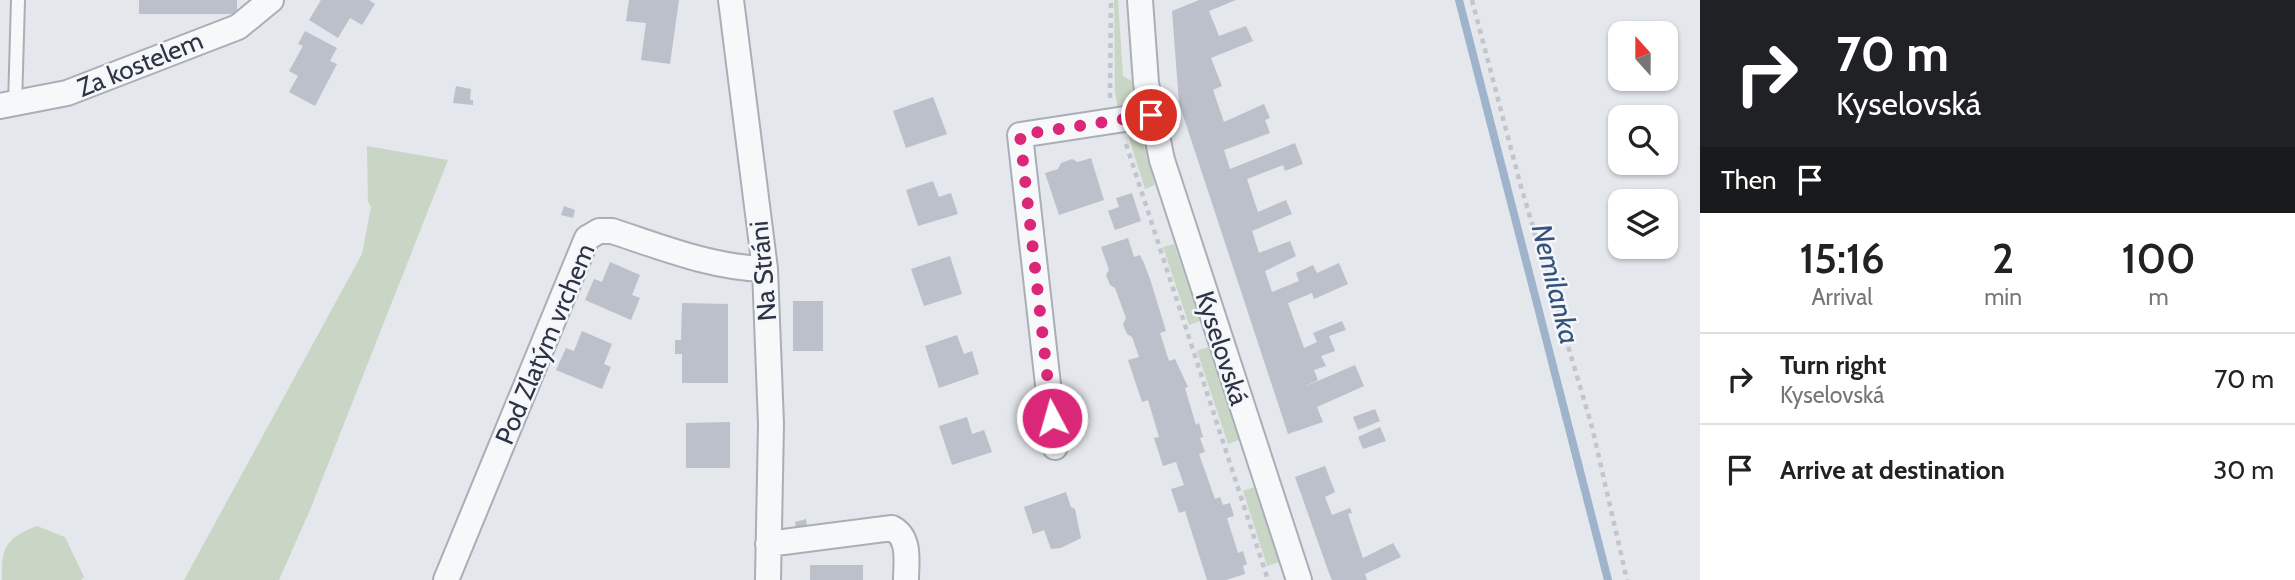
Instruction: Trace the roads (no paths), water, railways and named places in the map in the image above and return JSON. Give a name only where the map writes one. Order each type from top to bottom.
[{"type":"street","name":"Za kostelem","points":[[8,106],[66,93],[238,27],[271,0]]},
{"type":"street","name":"Na Stráni","points":[[731,0],[765,269],[771,424],[768,580]]},
{"type":"street","name":"Kyselovská","points":[[1140,0],[1151,115],[1175,205],[1300,580]]},
{"type":"street","points":[[1055,447],[1020,135],[1151,115]]},
{"type":"street","name":"Pod Zlatým vrchem","points":[[446,580],[587,238],[599,230],[612,231],[691,257],[765,269]]},
{"type":"street","points":[[768,544],[892,528],[905,542],[906,580]]},
{"type":"lane","points":[[8,106],[18,0]]},
{"type":"waterway","name":"Nemilanka","points":[[1459,0],[1608,580]]}]
